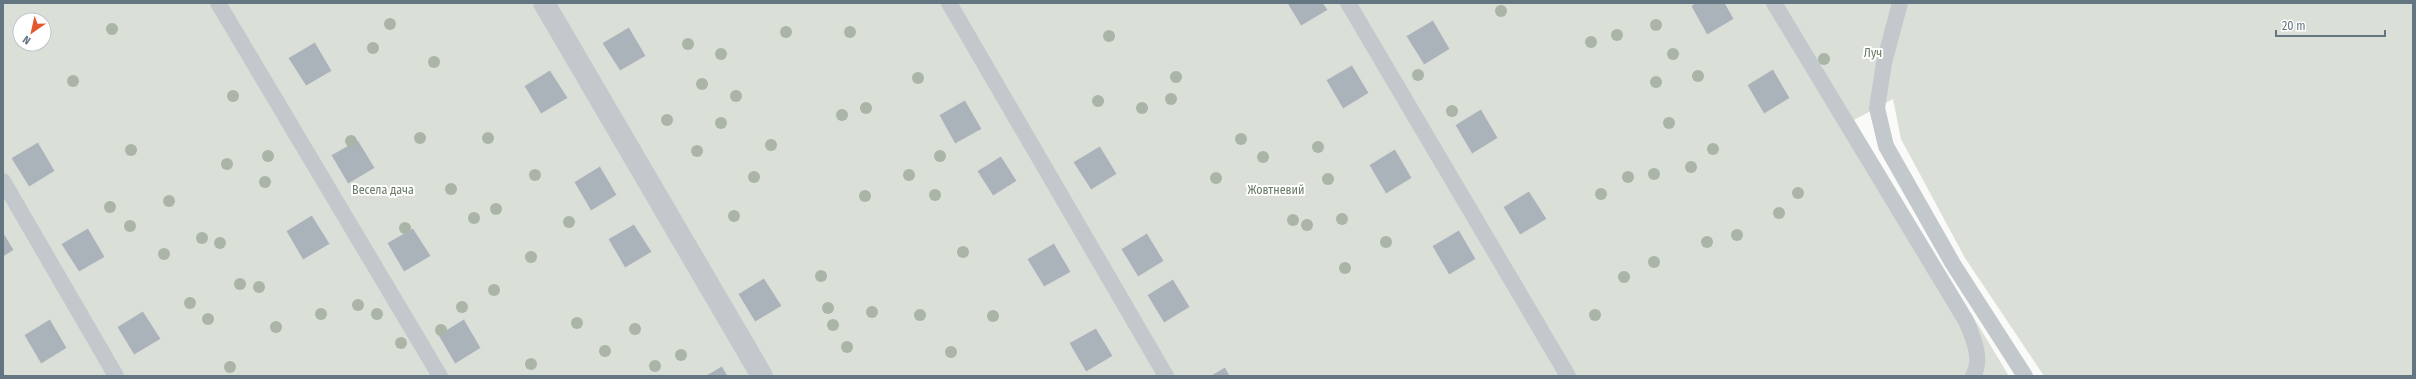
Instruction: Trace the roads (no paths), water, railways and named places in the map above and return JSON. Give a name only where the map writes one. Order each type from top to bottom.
[{"type":"street","points":[[544,3],[762,376]]},
{"type":"lane","points":[[218,3],[440,376]]},
{"type":"lane","points":[[950,3],[1166,376]]},
{"type":"lane","points":[[1348,3],[1568,376]]},
{"type":"lane","points":[[1774,3],[1966,321],[1974,338],[1978,357],[1973,376]]},
{"type":"lane","points":[[1900,3],[1884,62],[1877,108],[1886,146],[1953,264],[2025,376]]},
{"type":"lane","points":[[3,181],[116,376]]},
{"type":"park label","name":"Луч","points":[[1873,53]]},
{"type":"park label","name":"Весела дача","points":[[383,190]]},
{"type":"park label","name":"Жовтневий","points":[[1276,190]]}]
